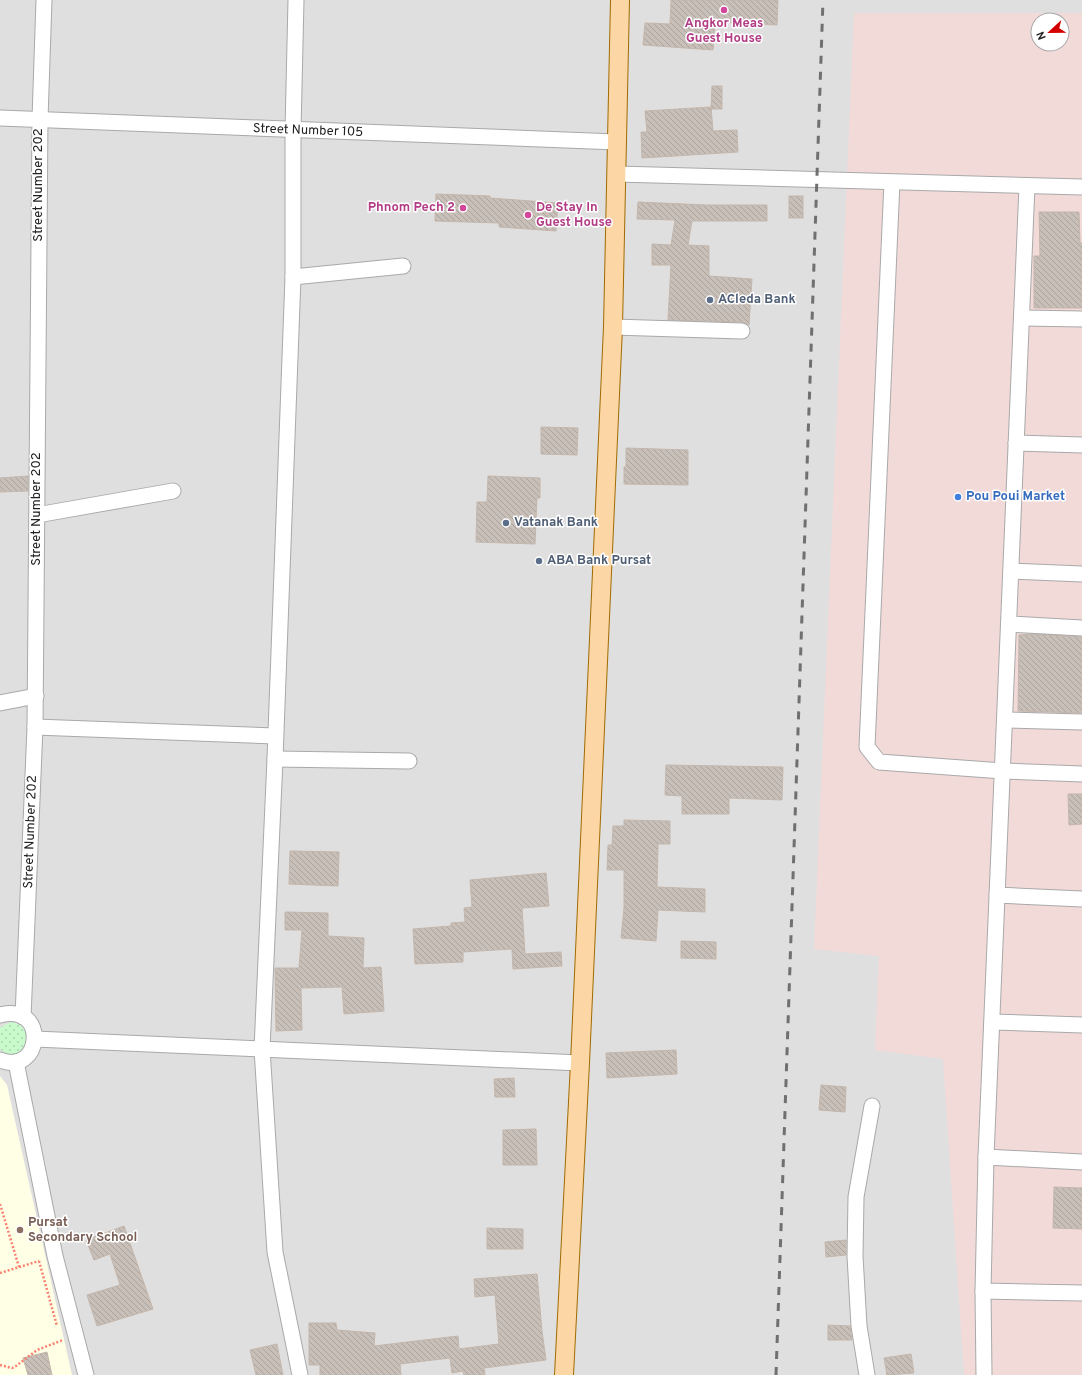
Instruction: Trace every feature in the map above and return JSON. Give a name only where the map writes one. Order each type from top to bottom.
[{"type":"main road","points":[[564,1375],[580,1063],[613,326],[620,0]]},
{"type":"street","name":"Street Number 202","points":[[23,1017],[36,727],[40,119],[44,0]]},
{"type":"street","points":[[296,0],[293,130],[293,277],[275,759],[262,1049],[275,1252],[300,1375]]},
{"type":"street","name":"Street Number 105","points":[[0,118],[617,142]]},
{"type":"street","points":[[616,174],[1082,187]]},
{"type":"street","points":[[892,182],[868,747],[879,762],[1082,774]]},
{"type":"street","points":[[984,1375],[983,1291],[986,1157],[1027,186]]},
{"type":"street","points":[[293,277],[403,266]]},
{"type":"street","points":[[1022,318],[1082,320]]},
{"type":"street","points":[[613,326],[742,330]]},
{"type":"street","points":[[1016,443],[1082,445]]},
{"type":"street","points":[[37,516],[173,491]]},
{"type":"street","points":[[1011,571],[1082,574]]},
{"type":"street","points":[[1008,624],[1082,628]]},
{"type":"street","points":[[0,703],[36,696]]},
{"type":"street","points":[[1005,720],[1082,722]]},
{"type":"street","points":[[36,727],[275,736]]},
{"type":"street","points":[[275,759],[409,761]]},
{"type":"street","points":[[997,895],[1082,899]]},
{"type":"street","points":[[0,1016],[8,1013],[23,1017],[30,1023],[34,1030],[35,1039],[34,1047],[30,1054],[24,1059],[9,1063],[0,1060]]},
{"type":"street","points":[[992,1022],[1082,1025]]},
{"type":"street","points":[[35,1039],[580,1063]]},
{"type":"street","points":[[16,1062],[55,1256],[86,1375]]},
{"type":"street","points":[[867,1375],[859,1326],[855,1256],[856,1196],[872,1106]]},
{"type":"street","points":[[986,1157],[1082,1162]]},
{"type":"street","points":[[983,1291],[1082,1293]]},
{"type":"path","points":[[0,1204],[19,1267]]},
{"type":"path","points":[[0,1273],[55,1256]]},
{"type":"path","points":[[39,1261],[59,1333]]},
{"type":"path","points":[[0,1365],[12,1368],[19,1365],[37,1350],[76,1336]]},
{"type":"shaded area","points":[[0,0],[1082,0],[1082,1375],[0,1375]]},
{"type":"shaded area","name":"Pou Poui Market","points":[[854,13],[1030,13],[1030,52],[1070,52],[1070,13],[1082,13],[1082,1375],[964,1375],[943,1059],[875,1050],[879,956],[814,949]]},
{"type":"shaded area","name":"Pursat Secondary School","points":[[0,1076],[7,1085],[72,1375],[0,1375]]},
{"type":"green space","points":[[13,1022],[22,1026],[26,1032],[27,1039],[25,1046],[21,1051],[15,1054],[8,1054],[0,1049],[0,1028]]},
{"type":"building","points":[[671,0],[778,0],[777,25],[715,22],[713,50],[643,45],[645,23],[670,24]]},
{"type":"building","points":[[712,86],[722,86],[722,109],[711,109]]},
{"type":"building","points":[[711,107],[713,131],[737,130],[738,152],[642,158],[641,132],[647,132],[645,111]]},
{"type":"building","points":[[436,194],[490,196],[490,198],[558,203],[556,231],[499,227],[499,223],[435,221]]},
{"type":"building","points":[[789,196],[803,196],[803,218],[789,218]]},
{"type":"building","points":[[638,202],[706,205],[767,205],[767,221],[692,221],[688,245],[709,246],[709,276],[752,279],[749,325],[742,322],[668,320],[671,265],[652,265],[652,244],[671,245],[675,220],[637,219]]},
{"type":"building","points":[[1039,212],[1079,212],[1080,243],[1082,243],[1082,308],[1034,308],[1034,256],[1040,256]]},
{"type":"building","points":[[541,427],[578,428],[577,455],[541,454]]},
{"type":"building","points":[[626,448],[688,450],[688,485],[624,484]]},
{"type":"building","points":[[28,476],[28,491],[0,492],[0,478]]},
{"type":"building","name":"Vatanak Bank","points":[[488,476],[540,478],[540,498],[537,498],[535,544],[476,542],[477,502],[487,502]]},
{"type":"building","points":[[1035,634],[1082,637],[1082,713],[1018,711],[1019,635]]},
{"type":"building","points":[[666,765],[783,767],[782,800],[729,798],[729,814],[682,814],[682,796],[665,795]]},
{"type":"building","points":[[1068,794],[1082,794],[1082,824],[1069,825]]},
{"type":"building","points":[[624,820],[670,821],[670,844],[658,844],[657,887],[705,889],[705,912],[658,910],[656,941],[621,938],[624,908],[624,870],[607,870],[608,845],[612,845],[613,826],[624,826]]},
{"type":"building","points":[[290,851],[339,852],[338,886],[289,884]]},
{"type":"building","points":[[546,873],[549,906],[522,908],[525,954],[561,952],[562,966],[513,969],[512,949],[463,952],[463,962],[415,964],[413,929],[451,926],[451,923],[465,922],[464,908],[472,907],[470,880]]},
{"type":"building","points":[[285,912],[328,913],[328,936],[364,938],[363,968],[381,967],[384,1011],[344,1014],[342,987],[301,988],[302,1030],[276,1031],[275,968],[299,968],[302,930],[285,930]]},
{"type":"building","points":[[681,941],[716,942],[716,959],[681,958]]},
{"type":"building","points":[[676,1050],[677,1074],[607,1078],[606,1053]]},
{"type":"building","points":[[514,1078],[515,1097],[495,1097],[494,1079]]},
{"type":"building","points":[[821,1085],[846,1087],[845,1112],[819,1110]]},
{"type":"building","points":[[536,1129],[537,1165],[503,1165],[503,1130]]},
{"type":"building","points":[[1054,1187],[1082,1188],[1082,1229],[1053,1228]]},
{"type":"building","points":[[124,1226],[153,1309],[97,1326],[87,1295],[120,1285],[110,1254],[94,1260],[86,1240]]},
{"type":"building","points":[[487,1228],[523,1229],[523,1249],[487,1249]]},
{"type":"building","points":[[846,1240],[846,1255],[826,1257],[825,1242]]},
{"type":"building","points":[[537,1274],[546,1360],[484,1368],[485,1375],[464,1375],[463,1371],[452,1373],[450,1358],[400,1364],[401,1375],[320,1375],[320,1365],[309,1365],[309,1323],[336,1323],[337,1330],[375,1333],[374,1346],[458,1336],[459,1349],[499,1344],[495,1295],[475,1297],[474,1279]]},
{"type":"building","points":[[828,1325],[850,1326],[852,1340],[828,1340]]},
{"type":"building","points":[[277,1344],[283,1375],[256,1375],[250,1350]]},
{"type":"building","points":[[47,1352],[52,1375],[28,1375],[23,1358]]},
{"type":"building","points":[[911,1354],[914,1373],[887,1375],[884,1358]]},
{"type":"railway","points":[[776,1375],[823,0]]},
{"type":"place","name":"Angkor Meas Guest House","points":[[724,10]]},
{"type":"place","name":"Phnom Pech 2","points":[[463,208]]},
{"type":"place","name":"De Stay In Guest House","points":[[528,215]]},
{"type":"place","name":"ACleda Bank","points":[[710,300]]},
{"type":"place","name":"Pou Poui Market","points":[[958,497]]},
{"type":"place","name":"Vatanak Bank","points":[[506,523]]},
{"type":"place","name":"ABA Bank Pursat","points":[[539,561]]},
{"type":"place","name":"Pursat Secondary School","points":[[20,1230]]}]
